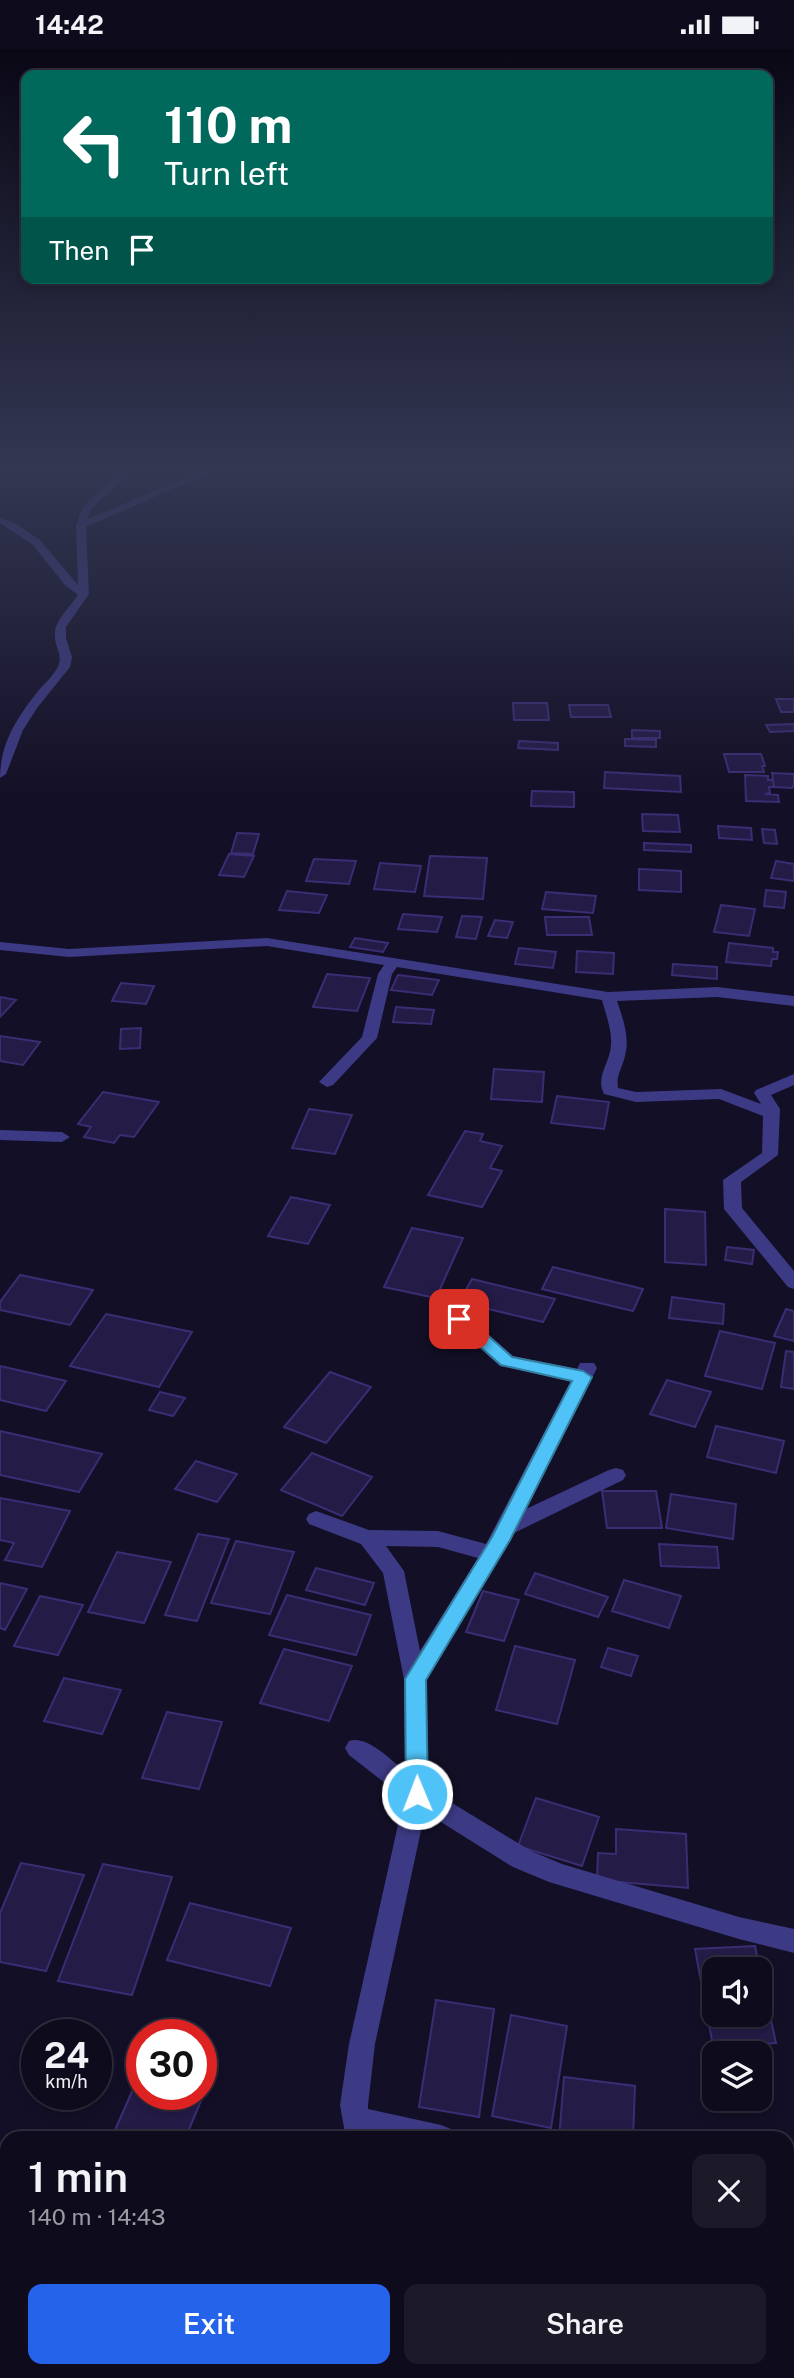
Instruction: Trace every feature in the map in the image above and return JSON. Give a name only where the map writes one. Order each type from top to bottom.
[{"type":"street","points":[[66,580],[69,585],[84,594]]},
{"type":"street","points":[[0,774],[17,730],[32,706],[64,667],[61,627],[84,594],[83,580]]},
{"type":"street","points":[[0,946],[69,953],[267,942],[608,997],[717,992],[794,1001]]},
{"type":"street","points":[[327,1082],[369,1038],[385,974],[393,962]]},
{"type":"street","points":[[608,997],[618,1027],[618,1055],[607,1074],[610,1091],[636,1097],[721,1094],[772,1115]]},
{"type":"street","points":[[794,1079],[762,1093],[772,1109],[770,1155],[732,1180],[733,1209],[794,1283]]},
{"type":"street","points":[[0,1135],[62,1137]]},
{"type":"street","points":[[415,1679],[508,1527],[585,1373],[507,1361],[459,1319]]},
{"type":"street","points":[[508,1527],[616,1475]]},
{"type":"street","points":[[316,1519],[368,1538],[438,1539],[492,1554]]},
{"type":"street","points":[[359,2129],[354,2105],[362,2044],[417,1794],[415,1679],[393,1571],[368,1538]]},
{"type":"street","points":[[357,1748],[417,1794],[522,1859],[558,1874],[738,1928],[794,1941]]},
{"type":"building","points":[[776,699],[794,699],[794,712],[781,712]]},
{"type":"building","points":[[513,703],[547,703],[549,720],[514,720]]},
{"type":"building","points":[[569,705],[608,705],[611,717],[571,717]]},
{"type":"building","points":[[794,724],[794,731],[770,732],[766,725]]},
{"type":"building","points":[[632,730],[660,731],[660,738],[632,738]]},
{"type":"building","points":[[625,739],[656,740],[656,747],[625,746]]},
{"type":"building","points":[[519,741],[558,743],[558,750],[518,748]]},
{"type":"building","points":[[724,754],[761,754],[764,772],[729,772]]},
{"type":"building","points":[[605,772],[680,776],[681,792],[604,788]]},
{"type":"building","points":[[772,773],[794,774],[794,785],[792,788],[774,787]]},
{"type":"building","points":[[745,775],[768,776],[768,780],[773,780],[774,787],[769,787],[770,793],[765,794],[778,795],[779,802],[746,801]]},
{"type":"building","points":[[532,791],[574,792],[574,807],[531,806]]},
{"type":"building","points":[[642,814],[678,815],[680,832],[643,831]]},
{"type":"building","points":[[718,826],[751,828],[752,840],[719,838]]},
{"type":"building","points":[[762,829],[775,830],[777,844],[764,843]]},
{"type":"building","points":[[237,833],[259,834],[253,854],[231,853]]},
{"type":"building","points":[[644,843],[691,845],[691,852],[644,850]]},
{"type":"building","points":[[229,854],[254,856],[244,877],[219,875]]},
{"type":"building","points":[[430,856],[487,858],[483,899],[424,896]]},
{"type":"building","points":[[314,859],[356,861],[349,884],[306,881]]},
{"type":"building","points":[[776,861],[794,864],[794,881],[771,878]]},
{"type":"building","points":[[380,863],[421,866],[415,892],[374,889]]},
{"type":"building","points":[[639,869],[681,871],[681,892],[639,890]]},
{"type":"building","points":[[766,890],[786,892],[784,908],[764,906]]},
{"type":"building","points":[[287,891],[327,895],[319,913],[279,910]]},
{"type":"building","points":[[546,892],[596,896],[593,913],[542,909]]},
{"type":"building","points":[[721,905],[755,909],[749,936],[714,932]]},
{"type":"building","points":[[403,914],[442,917],[437,932],[398,929]]},
{"type":"building","points":[[462,916],[482,917],[476,939],[456,937]]},
{"type":"building","points":[[545,917],[589,917],[592,935],[547,935]]},
{"type":"building","points":[[495,920],[513,922],[507,938],[488,936]]},
{"type":"building","points":[[355,938],[388,943],[383,952],[350,947]]},
{"type":"building","points":[[729,943],[773,948],[773,952],[778,952],[777,959],[772,959],[771,966],[726,962]]},
{"type":"building","points":[[519,948],[556,952],[553,968],[515,964]]},
{"type":"building","points":[[577,951],[614,953],[613,974],[576,972]]},
{"type":"building","points":[[673,964],[717,967],[717,979],[672,975]]},
{"type":"building","points":[[327,974],[370,978],[357,1011],[313,1007]]},
{"type":"building","points":[[398,975],[439,980],[432,995],[391,990]]},
{"type":"building","points":[[121,983],[154,986],[146,1004],[112,1001]]},
{"type":"building","points":[[0,997],[16,1000],[0,1017]]},
{"type":"building","points":[[396,1007],[434,1010],[431,1024],[393,1022]]},
{"type":"building","points":[[141,1028],[140,1048],[120,1049],[121,1029]]},
{"type":"building","points":[[0,1036],[40,1042],[23,1065],[0,1061]]},
{"type":"building","points":[[494,1069],[544,1072],[542,1102],[491,1099]]},
{"type":"building","points":[[103,1092],[159,1102],[134,1137],[120,1135],[114,1143],[84,1137],[91,1127],[78,1124]]},
{"type":"building","points":[[557,1096],[609,1102],[604,1129],[551,1123]]},
{"type":"building","points":[[309,1109],[352,1115],[335,1154],[292,1148]]},
{"type":"building","points":[[465,1131],[483,1134],[480,1141],[502,1146],[490,1168],[502,1171],[482,1207],[428,1195]]},
{"type":"building","points":[[291,1197],[330,1205],[308,1244],[268,1236]]},
{"type":"building","points":[[665,1209],[705,1212],[706,1265],[665,1262]]},
{"type":"building","points":[[412,1228],[463,1238],[436,1298],[384,1287]]},
{"type":"building","points":[[727,1247],[754,1250],[752,1264],[725,1260]]},
{"type":"building","points":[[553,1267],[643,1289],[633,1311],[542,1289]]},
{"type":"building","points":[[20,1275],[93,1290],[70,1325],[0,1310],[0,1302]]},
{"type":"building","points":[[472,1279],[555,1299],[543,1322],[459,1302]]},
{"type":"building","points":[[672,1297],[724,1304],[723,1324],[669,1318]]},
{"type":"building","points":[[786,1309],[794,1311],[794,1341],[774,1336]]},
{"type":"building","points":[[106,1314],[192,1332],[159,1387],[70,1366]]},
{"type":"building","points":[[720,1331],[775,1343],[762,1389],[705,1376]]},
{"type":"building","points":[[786,1351],[794,1352],[794,1389],[781,1387]]},
{"type":"building","points":[[0,1366],[66,1381],[46,1411],[0,1400]]},
{"type":"building","points":[[330,1372],[371,1387],[326,1443],[284,1427]]},
{"type":"building","points":[[667,1380],[711,1392],[695,1427],[650,1414]]},
{"type":"building","points":[[160,1392],[185,1398],[173,1416],[149,1410]]},
{"type":"building","points":[[716,1426],[784,1441],[776,1473],[707,1457]]},
{"type":"building","points":[[0,1431],[102,1454],[79,1492],[0,1475]]},
{"type":"building","points":[[312,1453],[372,1477],[342,1516],[281,1490]]},
{"type":"building","points":[[196,1461],[237,1474],[217,1502],[175,1489]]},
{"type":"building","points":[[602,1491],[656,1491],[662,1528],[607,1528]]},
{"type":"building","points":[[671,1494],[736,1504],[733,1539],[666,1528]]},
{"type":"building","points":[[0,1498],[70,1511],[42,1567],[5,1560],[14,1543],[0,1540]]},
{"type":"building","points":[[198,1534],[229,1539],[197,1621],[165,1615]]},
{"type":"building","points":[[236,1541],[294,1552],[270,1614],[211,1603]]},
{"type":"building","points":[[659,1544],[717,1547],[719,1568],[661,1566]]},
{"type":"building","points":[[117,1552],[171,1562],[144,1623],[88,1612]]},
{"type":"building","points":[[316,1568],[374,1583],[365,1605],[306,1590]]},
{"type":"building","points":[[535,1573],[608,1597],[598,1617],[525,1594]]},
{"type":"building","points":[[624,1580],[681,1596],[669,1628],[612,1611]]},
{"type":"building","points":[[0,1583],[27,1589],[5,1630],[0,1628]]},
{"type":"building","points":[[483,1591],[519,1600],[504,1641],[466,1632]]},
{"type":"building","points":[[287,1595],[371,1615],[356,1655],[269,1635]]},
{"type":"building","points":[[40,1596],[83,1605],[58,1655],[14,1646]]},
{"type":"building","points":[[515,1646],[575,1660],[557,1724],[496,1710]]},
{"type":"building","points":[[608,1648],[638,1656],[631,1676],[601,1667]]},
{"type":"building","points":[[284,1649],[352,1666],[329,1721],[260,1703]]},
{"type":"building","points":[[64,1678],[121,1690],[102,1734],[44,1721]]},
{"type":"building","points":[[167,1712],[222,1722],[199,1789],[142,1778]]},
{"type":"building","points":[[536,1798],[599,1817],[582,1866],[518,1846]]},
{"type":"building","points":[[616,1829],[686,1834],[688,1888],[597,1880],[598,1853],[616,1854]]},
{"type":"building","points":[[21,1863],[84,1875],[46,1971],[0,1962],[0,1913]]},
{"type":"building","points":[[103,1864],[172,1877],[132,1995],[58,1981]]},
{"type":"building","points":[[190,1903],[291,1928],[270,1986],[167,1960]]},
{"type":"building","points":[[755,1946],[757,1957],[702,1957],[702,1987],[695,1949]]},
{"type":"building","points":[[436,2000],[494,2009],[479,2117],[419,2107]]},
{"type":"building","points":[[511,2015],[567,2026],[551,2128],[492,2116]]},
{"type":"building","points":[[772,2024],[776,2043],[712,2041],[709,2027],[772,2027]]},
{"type":"building","points":[[564,2077],[635,2086],[633,2131],[560,2131]]},
{"type":"building","points":[[126,2105],[126,2110],[197,2110],[188,2131],[115,2131]]},
{"type":"route","points":[[417,1794],[415,1679],[500,1540],[583,1377],[507,1361],[459,1319]]}]
